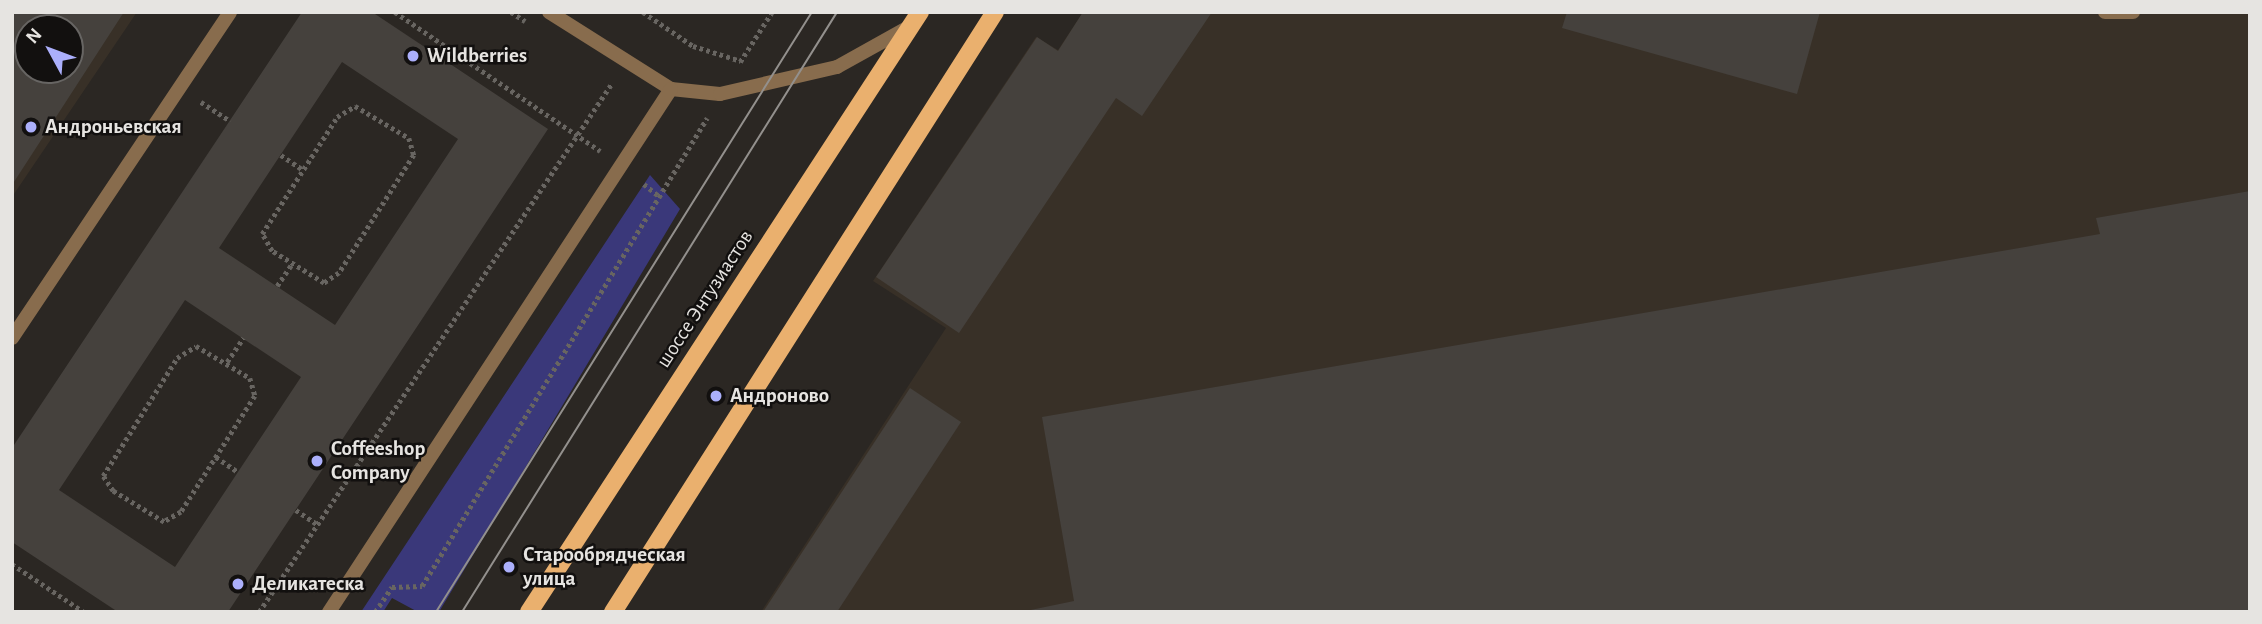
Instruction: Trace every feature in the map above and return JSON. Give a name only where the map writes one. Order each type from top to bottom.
[{"type":"main road","points":[[612,612],[995,12]]},
{"type":"main road","name":"шоссе Энтузиастов","points":[[529,612],[915,19]]},
{"type":"street","points":[[12,338],[230,12]]},
{"type":"street","points":[[549,12],[671,89],[720,94],[776,86],[836,67],[915,19]]},
{"type":"street","points":[[2105,12],[2133,12]]},
{"type":"street","points":[[328,612],[671,89]]},
{"type":"path","points":[[395,12],[577,133],[607,156]]},
{"type":"path","points":[[643,12],[693,46],[741,61]]},
{"type":"path","points":[[259,612],[614,80]]},
{"type":"path","points":[[180,88],[230,121]]},
{"type":"path","points":[[355,106],[414,146],[410,165],[340,273],[324,283],[272,251],[262,234],[302,169],[337,117],[355,106]]},
{"type":"path","points":[[375,612],[392,587],[422,586],[701,130]]},
{"type":"path","points":[[281,155],[302,169]]},
{"type":"path","points":[[644,184],[660,197]]},
{"type":"path","points":[[278,286],[292,264]]},
{"type":"path","points":[[227,362],[243,338]]},
{"type":"path","points":[[196,346],[227,362],[250,378],[255,396],[181,512],[164,522],[113,491],[103,476],[185,349],[196,346]]},
{"type":"path","points":[[216,457],[238,472]]},
{"type":"path","points":[[296,510],[317,524]]},
{"type":"path","points":[[12,564],[84,612]]},
{"type":"shaded area","name":"Андроньевская","points":[[12,12],[137,12],[12,197]]},
{"type":"shaded area","points":[[1083,12],[2250,12],[2250,612],[761,612],[946,328],[873,281],[1036,37],[1058,50]]},
{"type":"shaded area","points":[[650,175],[680,209],[439,612],[418,612],[392,598],[383,612],[361,612]]},
{"type":"building","name":"Андроньевская","points":[[12,12],[124,12],[84,74],[84,14],[14,14],[14,84],[77,84],[12,185]]},
{"type":"building","points":[[302,12],[372,12],[548,129],[228,612],[118,612],[12,542],[12,448]],"holes":[[[342,62],[458,139],[335,325],[219,248]],[[185,300],[301,377],[175,567],[59,490]]]},
{"type":"building","points":[[1083,12],[1212,12],[1142,116],[1116,98],[959,333],[876,277],[1037,37],[1058,51]]},
{"type":"building","points":[[1567,12],[1820,12],[1797,94],[1562,28]]},
{"type":"building","points":[[2250,191],[2250,612],[1021,612],[1074,601],[1042,417],[2100,234],[2096,218]]},
{"type":"building","points":[[910,388],[961,422],[837,612],[763,612]]},
{"type":"tram line","points":[[436,612],[812,12]]},
{"type":"tram line","points":[[462,612],[837,12]]},
{"type":"place","name":"Wildberries","points":[[413,56]]},
{"type":"place","name":"Андроньевская","points":[[31,127]]},
{"type":"place","name":"Андроново","points":[[716,396]]},
{"type":"place","name":"Coffeeshop Company","points":[[317,461]]},
{"type":"place","name":"Старообрядческая улица","points":[[509,567]]},
{"type":"place","name":"Деликатеска","points":[[238,584]]}]
